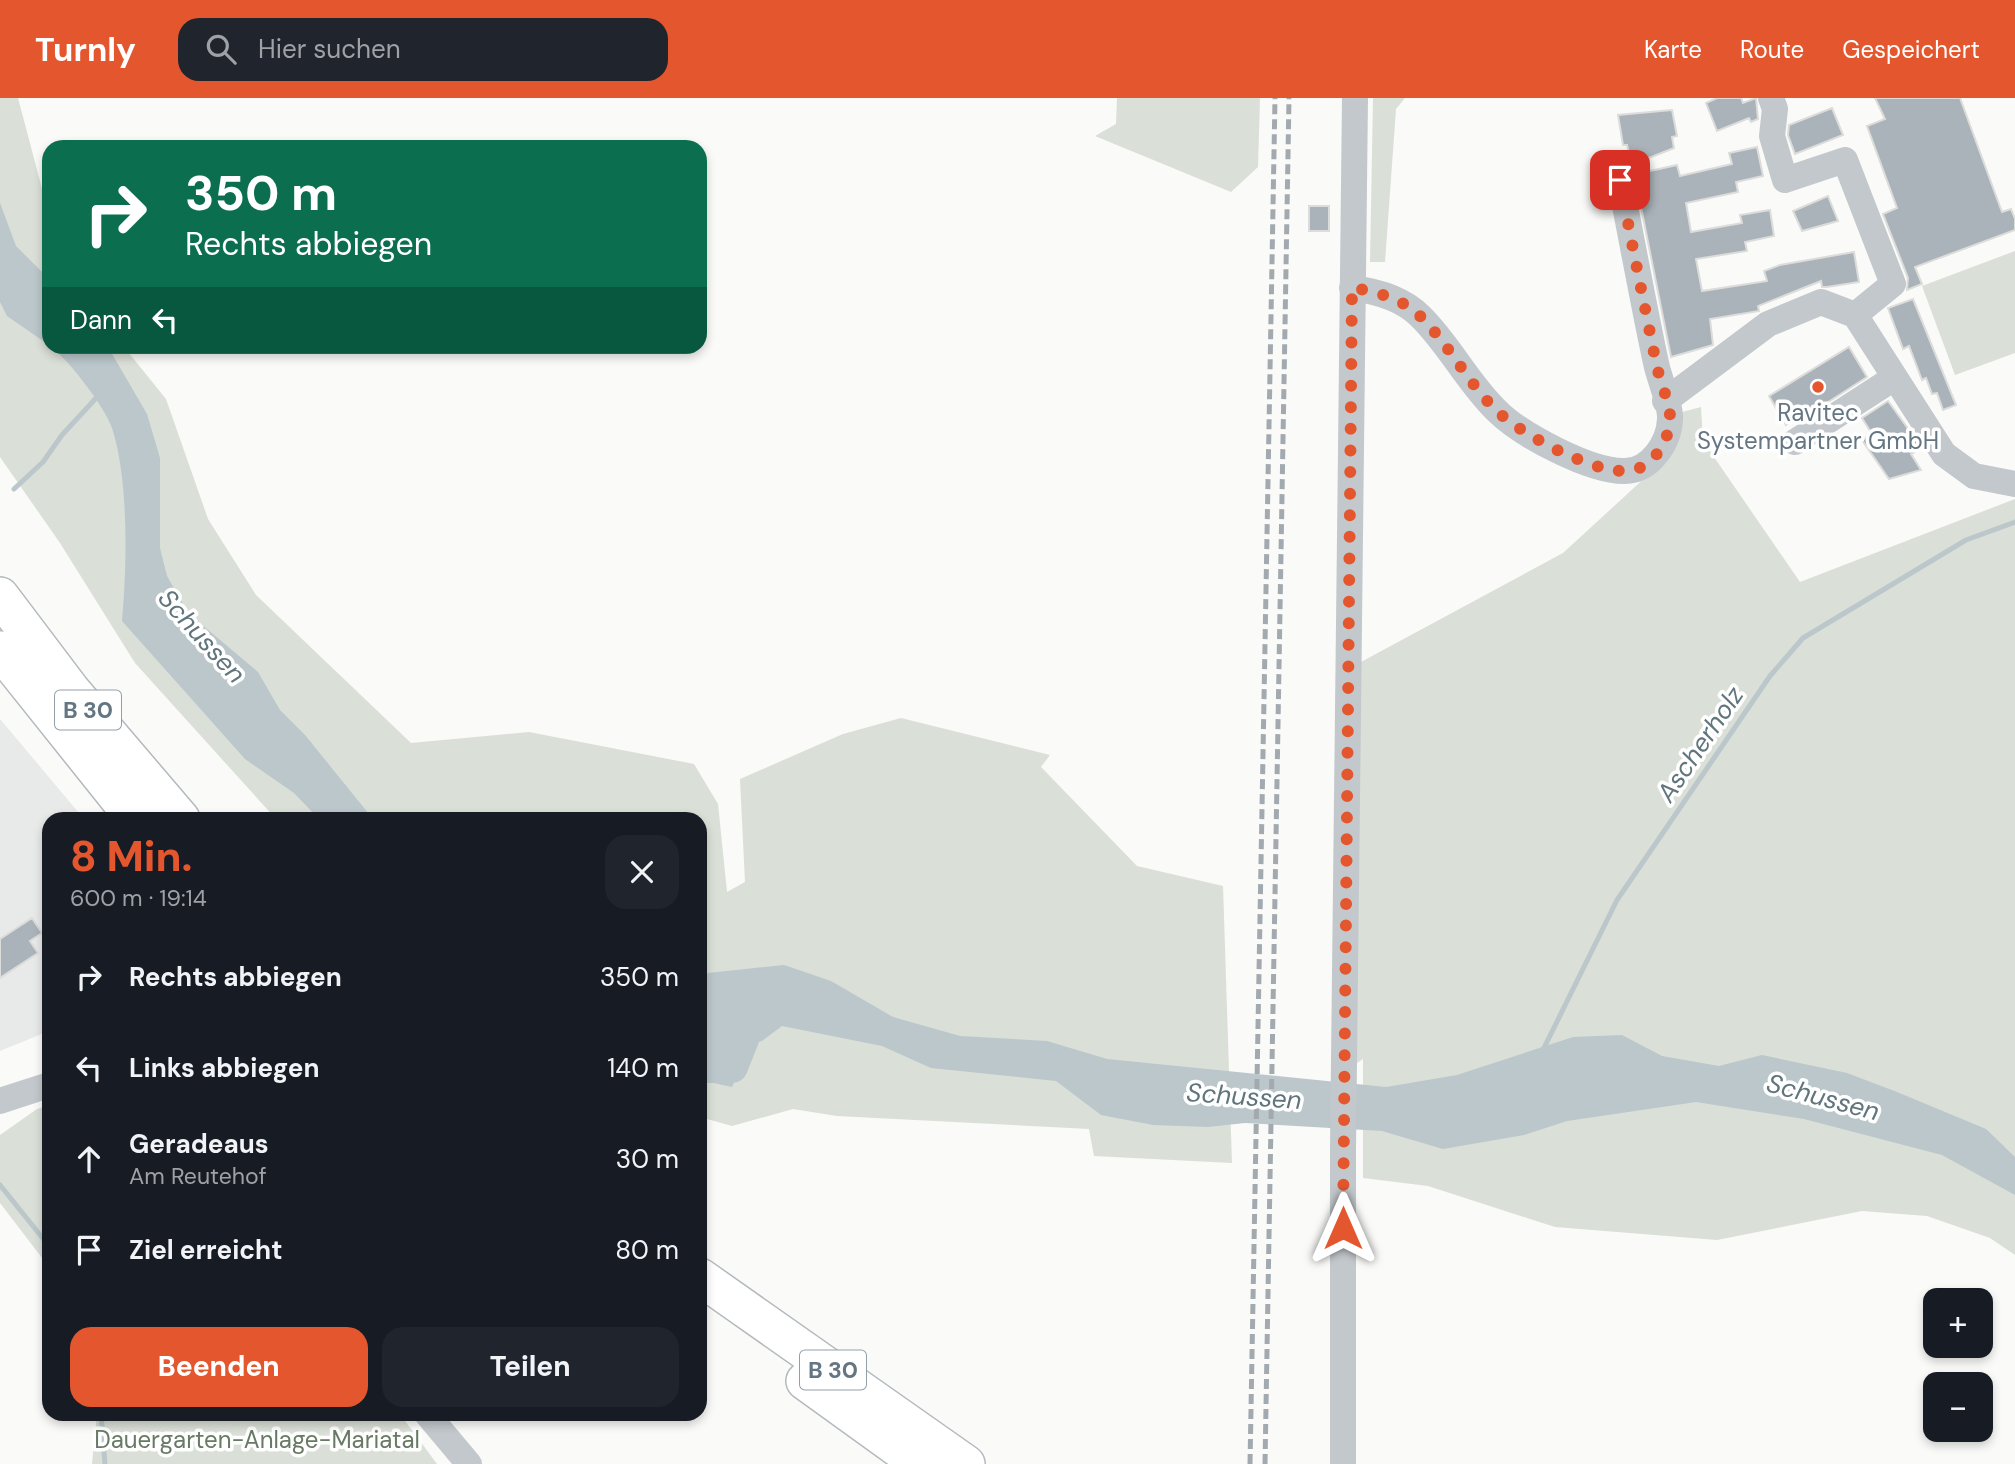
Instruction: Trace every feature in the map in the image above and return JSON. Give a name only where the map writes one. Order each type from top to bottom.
[{"type":"highway","name":"B 30","points":[[0,596],[71,690],[175,812]]},
{"type":"highway","name":"B 30","points":[[0,650],[129,812]]},
{"type":"highway","name":"B 30","points":[[707,1282],[966,1464]]},
{"type":"highway","name":"B 30","points":[[707,1308],[920,1464]]},
{"type":"street","points":[[1343,1464],[1343,1149],[1355,98]]},
{"type":"street","points":[[1771,98],[1775,109],[1772,136],[1785,180],[1845,160],[1893,284],[1855,315]]},
{"type":"street","points":[[1352,288],[1377,291],[1419,314],[1464,375],[1499,413],[1543,442],[1603,468],[1627,471],[1650,463],[1662,446],[1670,418],[1620,180]]},
{"type":"street","points":[[1665,401],[1768,324],[1821,302],[1855,315],[1944,454],[1974,476],[2015,484]]},
{"type":"street","points":[[1795,442],[1894,378]]},
{"type":"street","points":[[0,1101],[42,1087]]},
{"type":"street","points":[[433,1421],[469,1464]]},
{"type":"shaded area","points":[[0,719],[78,812],[42,812],[42,1034],[0,1051]]},
{"type":"green space","points":[[0,98],[18,98],[42,189],[42,354],[130,354],[166,399],[208,519],[256,595],[411,743],[529,732],[694,764],[718,804],[727,892],[745,882],[740,779],[843,734],[901,718],[1050,755],[1041,767],[1137,866],[1223,886],[1232,1163],[1094,1156],[1089,1129],[837,1116],[793,1109],[732,1126],[707,1119],[707,812],[270,812],[135,663],[60,543],[0,457]]},
{"type":"green space","points":[[1117,98],[1260,98],[1258,167],[1231,192],[1095,136],[1116,124]]},
{"type":"green space","points":[[1373,98],[1405,98],[1396,109],[1385,262],[1370,262]]},
{"type":"green space","points":[[2015,251],[2015,353],[1955,375],[1922,286]]},
{"type":"green space","points":[[1701,407],[1703,441],[1800,582],[2015,499],[2015,1255],[1990,1238],[1927,1216],[1862,1211],[1717,1240],[1555,1227],[1428,1186],[1363,1178],[1363,1059],[1345,1071],[1348,669],[1563,553],[1649,474],[1682,412]]},
{"type":"green space","points":[[42,1107],[42,1258],[0,1203],[0,1135]]},
{"type":"green space","name":"Dauergarten-Anlage-Mariatal","points":[[96,1421],[405,1421],[437,1464],[92,1464]]},
{"type":"water","points":[[0,203],[16,246],[42,272],[42,340],[7,316],[0,302]]},
{"type":"water","points":[[59,354],[112,354],[147,414],[160,458],[160,548],[167,576],[188,613],[258,672],[280,710],[305,735],[367,812],[312,812],[294,793],[245,759],[122,621],[125,524],[118,449],[102,408],[76,372]]},
{"type":"water","points":[[784,965],[831,981],[893,1017],[960,1036],[1047,1041],[1107,1059],[1386,1087],[1457,1075],[1573,1037],[1622,1035],[1662,1056],[1719,1066],[1762,1055],[1847,1073],[1986,1129],[2015,1157],[2015,1195],[1942,1155],[1804,1119],[1696,1102],[1567,1121],[1524,1135],[1443,1149],[1382,1131],[1245,1123],[1208,1127],[1153,1125],[1101,1115],[1056,1081],[931,1068],[882,1046],[782,1026],[762,1041],[732,1047],[741,1068],[732,1087],[707,1082],[708,973]]},
{"type":"building","points":[[1717,98],[1741,98],[1743,103],[1756,98],[1758,119],[1751,122],[1749,118],[1717,131],[1706,103]]},
{"type":"building","points":[[1875,98],[1960,98],[2002,212],[2011,209],[2015,219],[2015,230],[1915,267],[1922,284],[1907,290],[1908,278],[1883,214],[1897,208],[1867,126],[1885,119]]},
{"type":"building","points":[[1832,108],[1843,135],[1795,154],[1788,135],[1789,125]]},
{"type":"building","points":[[1672,110],[1677,136],[1672,137],[1674,148],[1641,161],[1645,172],[1677,165],[1680,176],[1732,164],[1729,153],[1757,147],[1763,176],[1736,182],[1738,192],[1686,203],[1691,232],[1742,223],[1740,215],[1770,210],[1774,236],[1745,242],[1747,251],[1696,259],[1702,291],[1767,281],[1764,271],[1780,265],[1854,252],[1859,282],[1822,287],[1821,281],[1758,306],[1759,311],[1710,319],[1713,345],[1671,357],[1635,177],[1627,145],[1623,145],[1618,115]]},
{"type":"building","points":[[1828,196],[1838,221],[1802,231],[1793,211]]},
{"type":"building","points":[[1309,206],[1329,206],[1329,231],[1309,231]]},
{"type":"building","points":[[1913,299],[1956,405],[1943,410],[1937,393],[1932,394],[1926,378],[1922,380],[1909,346],[1903,349],[1888,308]]},
{"type":"building","name":"Ravitec Systempartner GmbH","points":[[1849,347],[1867,377],[1808,415],[1806,412],[1786,425],[1769,396]]},
{"type":"building","points":[[1888,401],[1922,448],[1911,454],[1921,470],[1889,479],[1862,440],[1872,434],[1862,418]]},
{"type":"building","points":[[32,918],[42,933],[30,941],[38,953],[0,978],[0,939]]},
{"type":"waterway","points":[[14,489],[43,462],[62,435],[98,396]]},
{"type":"waterway","name":"Ascherholz","points":[[1541,1054],[1617,900],[1770,676],[1803,638],[1966,540],[2015,522]]},
{"type":"waterway","name":"Schussen","points":[[707,1067],[732,1067],[750,1021],[766,1017]]},
{"type":"waterway","points":[[0,1185],[42,1237]]},
{"type":"waterway","points":[[102,1421],[105,1464]]},
{"type":"railway","points":[[1250,1464],[1275,98]]},
{"type":"railway","points":[[1265,1464],[1289,98]]},
{"type":"place","name":"Ravitec Systempartner GmbH","points":[[1818,387]]},
{"type":"route","points":[[1343,1228],[1352,288],[1377,291],[1419,314],[1464,375],[1499,413],[1543,442],[1603,468],[1627,471],[1650,463],[1662,446],[1670,418],[1620,180]]}]
